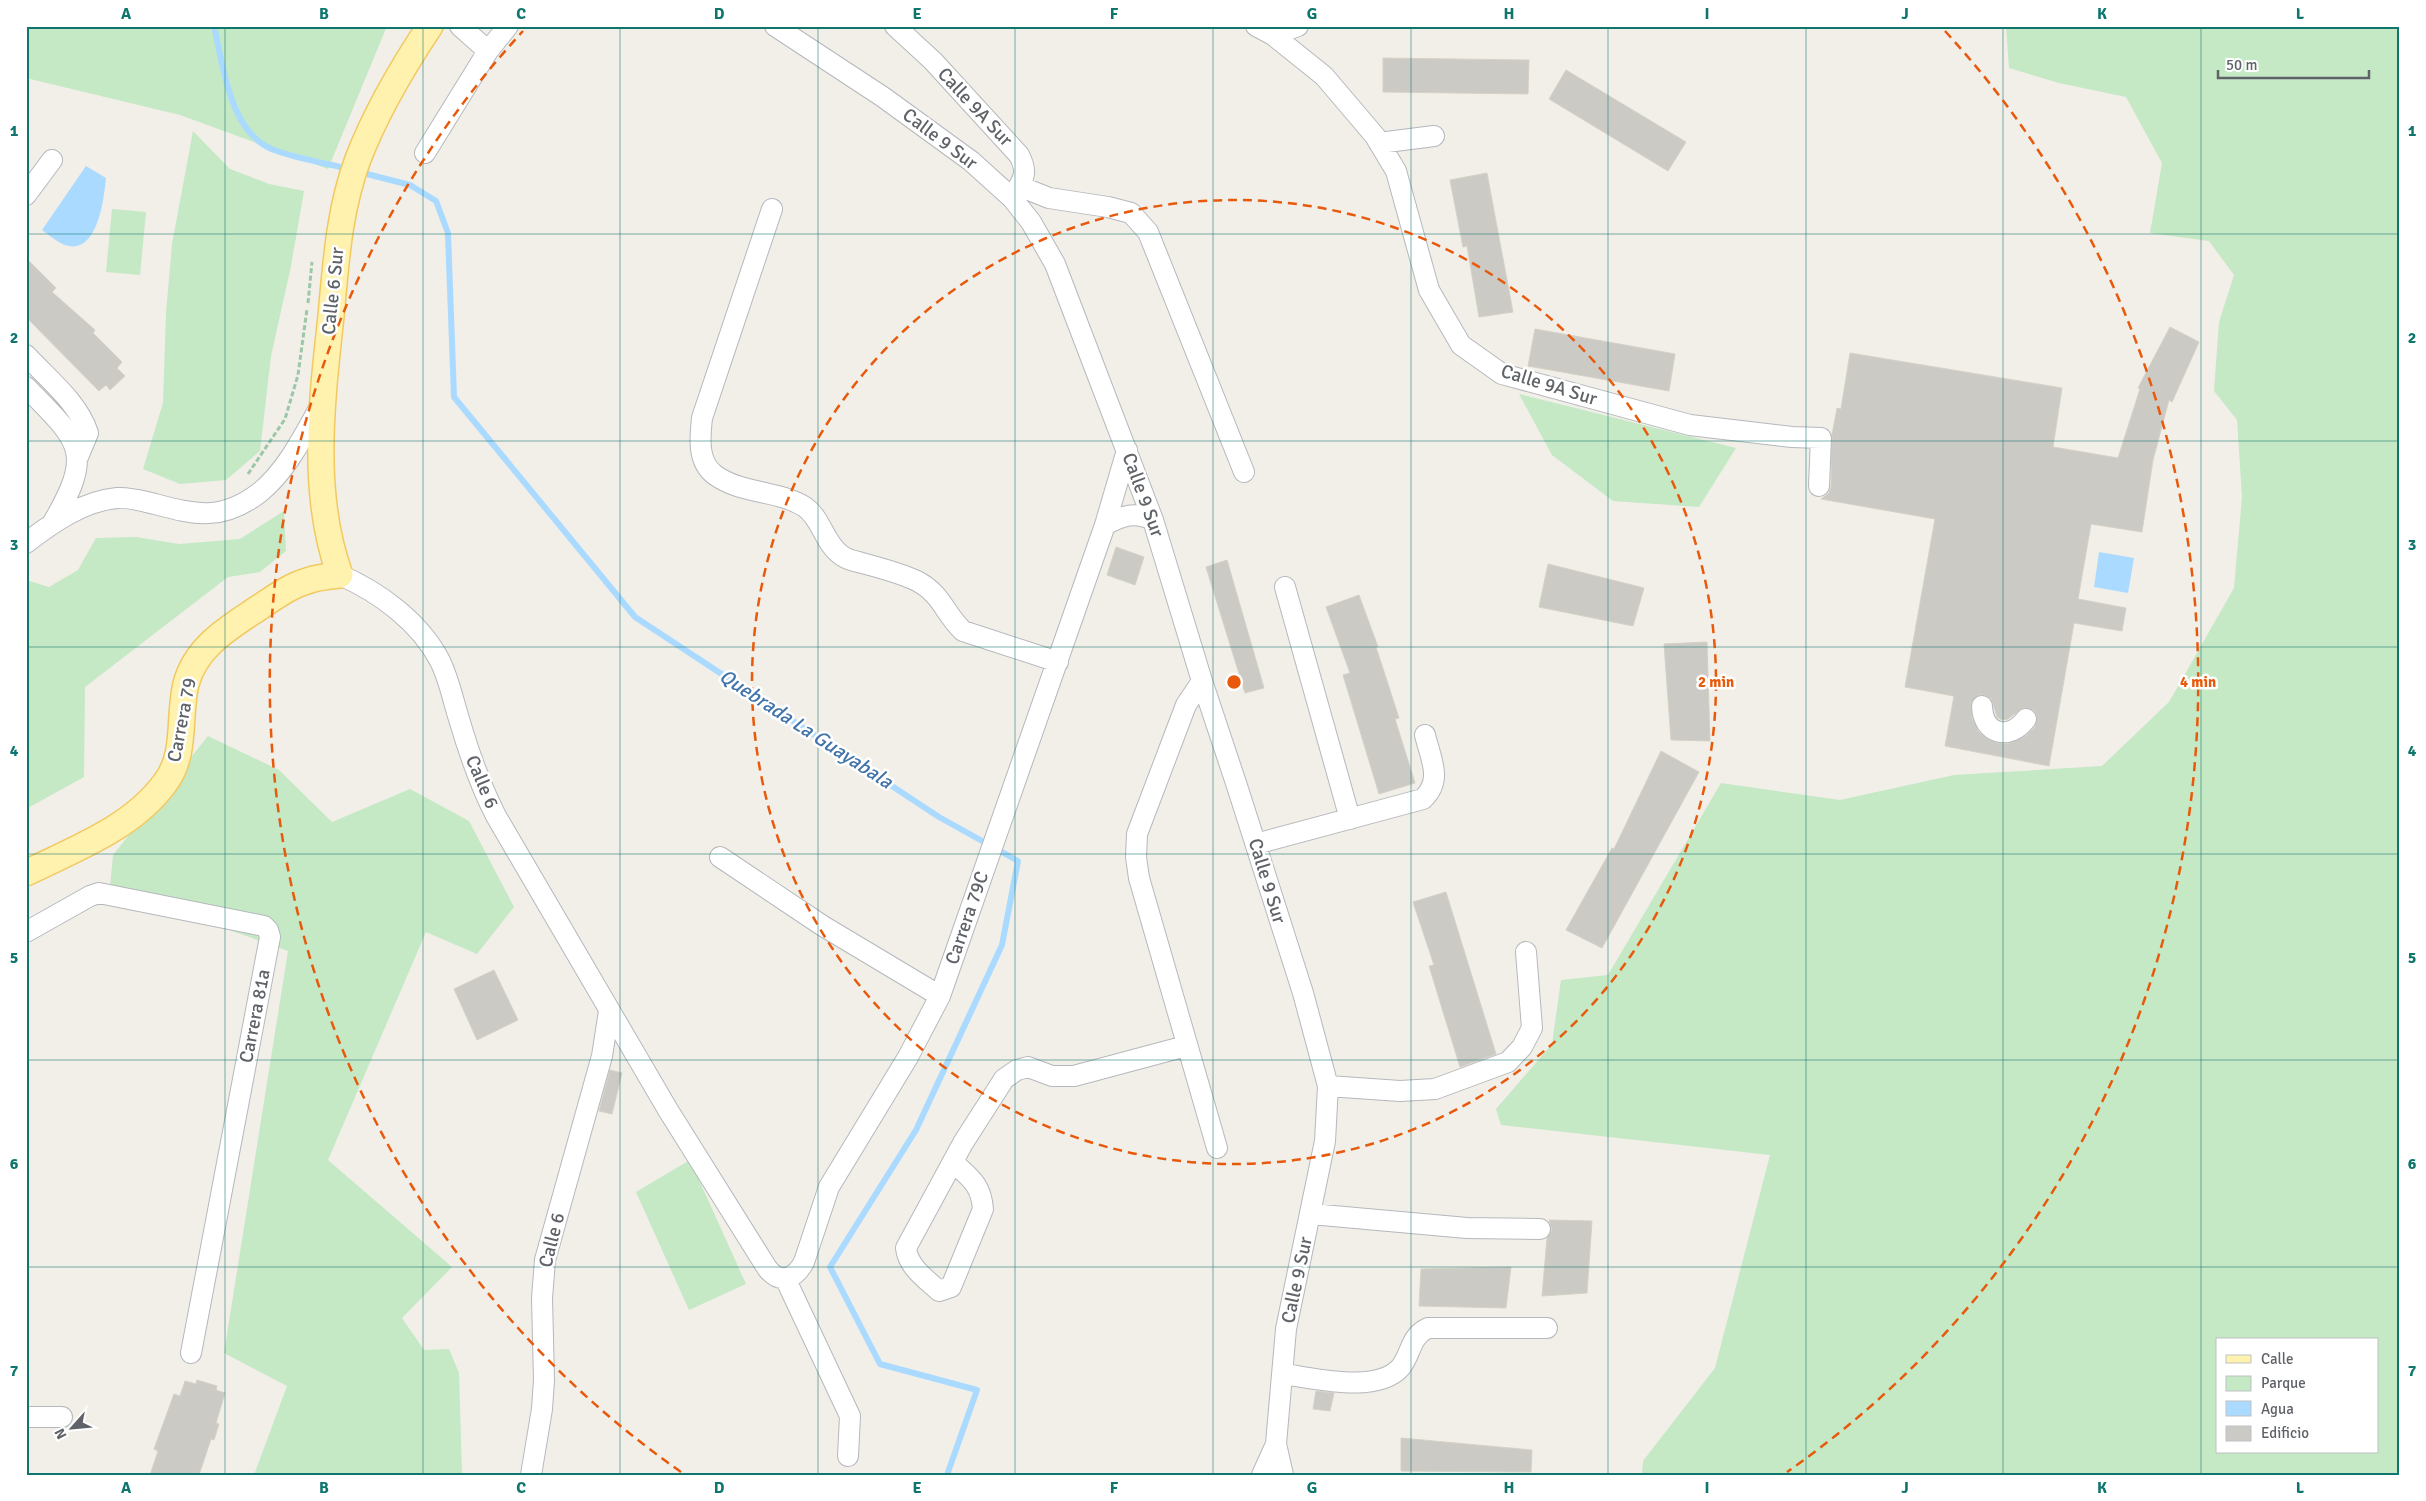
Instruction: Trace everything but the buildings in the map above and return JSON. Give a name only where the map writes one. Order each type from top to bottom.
[{"type":"main road","name":"Calle 6 Sur","points":[[340,575],[327,531],[322,462],[323,402],[340,224],[358,159],[403,66],[430,26]]},
{"type":"main road","name":"Carrera 79","points":[[26,873],[120,825],[155,796],[167,781],[180,746],[186,684],[194,665],[205,649],[220,633],[286,590],[311,580],[340,575]]},
{"type":"street","points":[[460,26],[488,51]]},
{"type":"street","points":[[425,152],[488,51],[508,26]]},
{"type":"street","name":"Calle 9 Sur","points":[[775,26],[883,97],[1016,192],[1055,264],[1153,520],[1202,681],[1303,994],[1328,1086],[1325,1141],[1286,1329],[1276,1444],[1283,1475]]},
{"type":"street","name":"Calle 9A Sur","points":[[895,26],[933,62],[1019,155],[1025,166],[1025,175],[1016,192]]},
{"type":"street","points":[[1264,31],[1298,26]]},
{"type":"street","name":"Calle 9A Sur","points":[[1264,31],[1324,76],[1379,143],[1396,171],[1429,290],[1461,345],[1502,374],[1690,425],[1792,438],[1821,438],[1819,486]]},
{"type":"street","points":[[1379,143],[1434,136]]},
{"type":"street","points":[[26,195],[52,160]]},
{"type":"street","points":[[1016,192],[1108,207],[1131,213],[1148,232],[1244,472]]},
{"type":"street","points":[[772,209],[702,418],[699,441],[704,461],[715,474],[744,488],[804,507],[814,516],[834,550],[843,557],[896,572],[917,582],[938,596],[954,622],[963,630],[1058,662]]},
{"type":"street","points":[[26,355],[75,408],[84,422],[88,433],[78,457],[71,488],[52,524]]},
{"type":"street","points":[[26,387],[65,426],[73,438],[78,457]]},
{"type":"street","points":[[26,544],[52,524],[89,505],[119,498],[135,499],[198,514],[214,515],[240,506],[260,492],[281,469],[323,402]]},
{"type":"street","name":"Carrera 79C","points":[[782,1278],[794,1276],[802,1267],[832,1180],[908,1057],[940,996],[1105,525],[1127,450]]},
{"type":"street","points":[[1105,525],[1123,516],[1134,514],[1141,514],[1153,520]]},
{"type":"street","name":"Calle 6","points":[[340,575],[359,583],[386,601],[406,619],[433,650],[444,670],[475,772],[484,792],[668,1110],[771,1274],[782,1278],[850,1416],[848,1456]]},
{"type":"street","points":[[1285,588],[1350,819]]},
{"type":"street","points":[[1202,681],[1186,705],[1137,834],[1136,857],[1139,878],[1217,1148]]},
{"type":"street","points":[[1982,706],[1985,722],[1990,727],[2005,733],[2019,728],[2026,718]]},
{"type":"street","points":[[1256,844],[1423,799],[1432,792],[1436,781],[1425,735]]},
{"type":"street","points":[[720,857],[823,926],[940,996]]},
{"type":"street","name":"Carrera 81a","points":[[26,932],[90,896],[99,893],[264,926],[268,930],[270,937],[191,1353]]},
{"type":"street","points":[[1328,1086],[1400,1091],[1435,1089],[1508,1062],[1522,1047],[1532,1028],[1526,952]]},
{"type":"street","name":"Calle 6","points":[[531,1475],[542,1409],[544,1380],[542,1298],[545,1260],[602,1056],[609,1011]]},
{"type":"street","points":[[953,1162],[977,1185],[982,1197],[983,1209],[951,1287],[939,1291],[912,1266],[907,1257],[906,1248],[953,1162],[1004,1079],[1017,1070],[1028,1067],[1052,1076],[1074,1076],[1186,1046]]},
{"type":"street","points":[[1311,1214],[1467,1228],[1540,1229]]},
{"type":"street","points":[[1283,1374],[1354,1383],[1382,1380],[1400,1368],[1412,1342],[1419,1332],[1428,1328],[1548,1328]]},
{"type":"street","points":[[26,1417],[62,1417]]},
{"type":"street","points":[[1262,1475],[1276,1444]]},
{"type":"path","points":[[248,474],[285,419],[298,375],[313,260]]},
{"type":"green space","points":[[26,26],[387,26],[328,169],[180,115],[26,78]]},
{"type":"green space","points":[[2006,26],[2400,26],[2400,1475],[1642,1475],[1643,1461],[1715,1368],[1770,1155],[1501,1125],[1496,1109],[1552,1044],[1561,980],[1608,975],[1721,783],[1840,800],[1954,775],[2102,766],[2169,702],[2234,588],[2242,497],[2237,420],[2214,391],[2219,322],[2234,275],[2209,241],[2150,233],[2162,163],[2126,97],[2059,83],[2009,68]]},
{"type":"green space","points":[[193,131],[230,169],[269,184],[304,191],[291,266],[271,356],[260,451],[226,480],[180,484],[143,469],[163,403],[166,313],[172,244]]},
{"type":"green space","points":[[112,209],[146,212],[140,275],[106,272]]},
{"type":"green space","points":[[1519,394],[1736,448],[1699,507],[1613,501],[1552,455]]},
{"type":"green space","points":[[284,511],[286,551],[260,572],[228,577],[85,687],[84,777],[26,809],[26,580],[49,587],[78,570],[96,538],[136,537],[179,544],[240,539]]},
{"type":"green space","points":[[208,736],[279,770],[332,822],[410,789],[469,821],[514,907],[477,954],[426,932],[328,1160],[452,1267],[402,1318],[424,1350],[449,1349],[459,1373],[462,1475],[254,1475],[287,1386],[224,1353],[288,951],[110,887],[113,855]]},
{"type":"green space","points":[[690,1160],[746,1284],[689,1310],[636,1192]]},
{"type":"water","points":[[86,166],[106,178],[101,211],[92,234],[85,242],[76,246],[65,245],[42,230]]},
{"type":"water","points":[[2099,552],[2134,558],[2128,593],[2094,587]]},
{"type":"waterway","name":"Quebrada La Guayabala","points":[[214,26],[225,79],[238,114],[247,130],[259,142],[274,150],[350,169]]},
{"type":"waterway","name":"Quebrada La Guayabala","points":[[359,172],[410,185],[436,201],[448,233],[454,397],[635,617],[939,817],[1018,861],[1002,945],[916,1130],[830,1267],[880,1364],[977,1390],[947,1475]]}]
